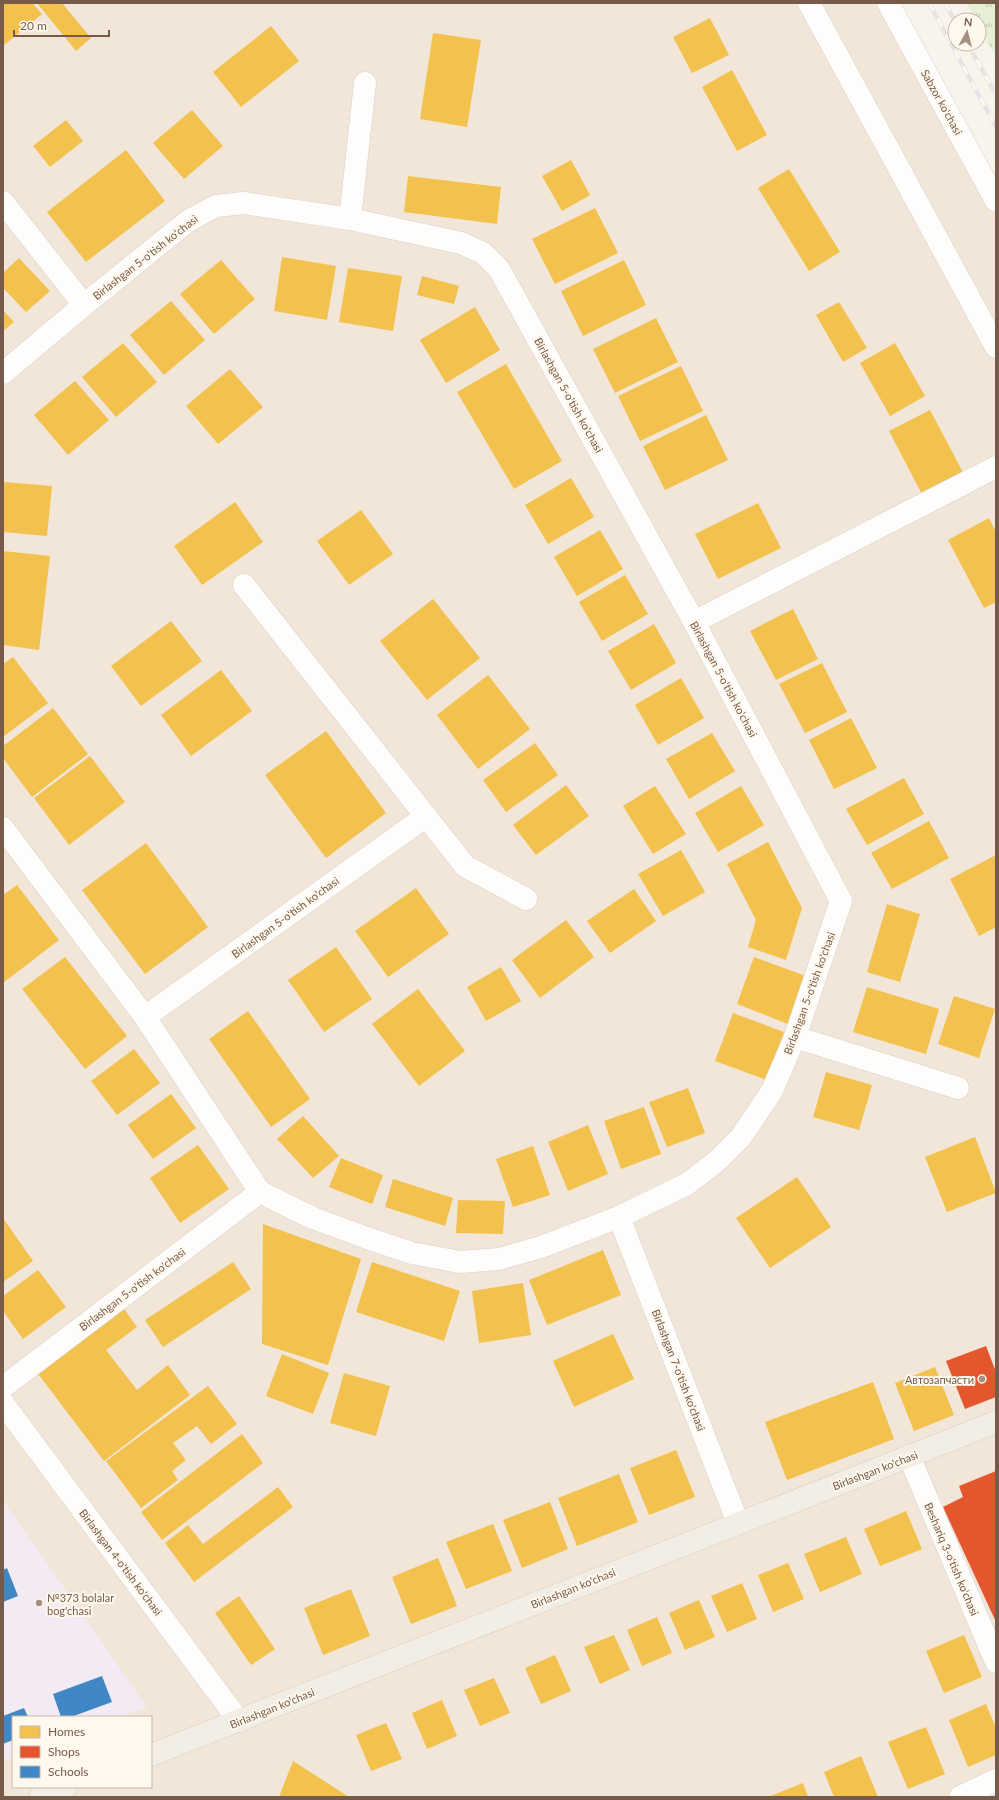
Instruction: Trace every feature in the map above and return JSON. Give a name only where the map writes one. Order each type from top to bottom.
[{"type":"main road","name":"Birlashgan ko'chasi","points":[[152,1755],[996,1422]]},
{"type":"street","points":[[809,3],[996,347]]},
{"type":"street","name":"Sabzor ko'chasi","points":[[888,3],[996,202]]},
{"type":"street","points":[[350,219],[365,83]]},
{"type":"street","points":[[3,202],[84,305]]},
{"type":"street","name":"Birlashgan 5-o'tish ko'chasi","points":[[3,373],[188,221],[216,206],[244,203],[350,219],[461,243],[483,253],[499,269],[694,622],[841,901],[795,1037],[772,1090],[742,1137],[717,1161],[687,1184],[619,1217],[534,1249],[499,1259],[460,1262],[412,1253],[360,1236],[313,1218],[260,1192],[3,1387]]},
{"type":"street","points":[[694,622],[996,467]]},
{"type":"street","points":[[244,586],[465,866],[526,898]]},
{"type":"street","name":"Birlashgan 5-o'tish ko'chasi","points":[[145,1017],[425,817]]},
{"type":"street","points":[[3,828],[145,1017],[260,1192]]},
{"type":"street","points":[[795,1037],[958,1088]]},
{"type":"street","name":"Birlashgan 7-o'tish ko'chasi","points":[[619,1217],[738,1523]]},
{"type":"street","name":"Birlashgan 4-o'tish ko'chasi","points":[[3,1403],[239,1721]]},
{"type":"street","name":"Beshariq 3-o'tish ko'chasi","points":[[909,1456],[996,1662]]},
{"type":"street","points":[[960,1797],[996,1780]]},
{"type":"shaded area","points":[[3,3],[888,3],[996,201],[996,1797],[3,1797]]},
{"type":"shaded area","name":"№373 bolalar bog'chasi","points":[[3,1500],[147,1707],[123,1716],[12,1716],[12,1758],[3,1761]]},
{"type":"green space","points":[[967,3],[996,3],[996,58],[987,41],[987,12],[972,12]]},
{"type":"building: Homes","points":[[3,3],[32,3],[42,14],[3,46]]},
{"type":"building: Homes","points":[[37,3],[62,3],[91,38],[76,51]]},
{"type":"building: Homes","points":[[710,18],[729,55],[692,73],[673,37]]},
{"type":"building: Homes","points":[[271,26],[299,61],[241,107],[213,72]]},
{"type":"building: Homes","points":[[433,33],[481,40],[467,127],[420,119]]},
{"type":"building: Homes","points":[[732,70],[767,135],[737,151],[702,87]]},
{"type":"building: Homes","points":[[192,110],[223,146],[184,179],[153,143]]},
{"type":"building: Homes","points":[[66,120],[83,141],[50,167],[33,146]]},
{"type":"building: Homes","points":[[126,150],[165,201],[86,262],[47,212]]},
{"type":"building: Homes","points":[[571,160],[590,195],[562,211],[542,176]]},
{"type":"building: Homes","points":[[789,169],[840,252],[809,271],[758,188]]},
{"type":"building: Homes","points":[[408,176],[501,187],[497,224],[404,212]]},
{"type":"building: Homes","points":[[595,208],[618,253],[555,284],[532,239]]},
{"type":"building: Homes","points":[[282,257],[336,266],[327,320],[274,311]]},
{"type":"building: Homes","points":[[19,258],[50,291],[26,312],[3,288],[3,273]]},
{"type":"building: Homes","points":[[221,260],[255,299],[214,334],[180,294]]},
{"type":"building: Homes","points":[[624,260],[646,305],[583,336],[561,291]]},
{"type":"building: Homes","points":[[348,268],[402,276],[393,331],[339,322]]},
{"type":"building: Homes","points":[[422,276],[459,286],[454,304],[417,295]]},
{"type":"building: Homes","points":[[171,301],[205,340],[164,375],[130,335]]},
{"type":"building: Homes","points":[[839,302],[867,348],[843,362],[816,315]]},
{"type":"building: Homes","points":[[475,307],[500,350],[446,383],[420,340]]},
{"type":"building: Homes","points":[[3,310],[14,322],[3,331]]},
{"type":"building: Homes","points":[[656,318],[678,362],[615,393],[593,349]]},
{"type":"building: Homes","points":[[123,343],[157,382],[116,417],[82,377]]},
{"type":"building: Homes","points":[[895,343],[925,396],[890,416],[860,363]]},
{"type":"building: Homes","points":[[506,364],[562,461],[514,489],[457,392]]},
{"type":"building: Homes","points":[[681,366],[703,411],[640,441],[618,396]]},
{"type":"building: Homes","points":[[230,369],[263,407],[218,444],[186,406]]},
{"type":"building: Homes","points":[[75,381],[109,420],[68,455],[34,415]]},
{"type":"building: Homes","points":[[930,410],[966,478],[925,500],[889,431]]},
{"type":"building: Homes","points":[[706,415],[728,460],[665,490],[643,446]]},
{"type":"building: Homes","points":[[571,478],[594,517],[548,544],[525,505]]},
{"type":"building: Homes","points":[[3,482],[52,486],[47,536],[3,532]]},
{"type":"building: Homes","points":[[235,502],[263,542],[202,585],[174,546]]},
{"type":"building: Homes","points":[[758,503],[781,548],[718,579],[695,534]]},
{"type":"building: Homes","points":[[361,510],[393,554],[349,585],[317,541]]},
{"type":"building: Homes","points":[[989,518],[996,532],[996,602],[984,608],[948,540]]},
{"type":"building: Homes","points":[[600,530],[623,569],[577,596],[554,557]]},
{"type":"building: Homes","points":[[3,551],[50,556],[39,650],[3,645]]},
{"type":"building: Homes","points":[[625,575],[648,614],[602,641],[579,602]]},
{"type":"building: Homes","points":[[433,599],[480,658],[427,700],[380,641]]},
{"type":"building: Homes","points":[[793,609],[818,659],[776,680],[750,631]]},
{"type":"building: Homes","points":[[171,621],[202,661],[141,706],[111,666]]},
{"type":"building: Homes","points":[[654,624],[676,663],[631,690],[608,651]]},
{"type":"building: Homes","points":[[13,657],[48,703],[3,737],[3,664]]},
{"type":"building: Homes","points":[[822,663],[847,712],[805,733],[779,684]]},
{"type":"building: Homes","points":[[221,670],[252,711],[191,756],[161,715]]},
{"type":"building: Homes","points":[[488,675],[530,729],[478,769],[437,715]]},
{"type":"building: Homes","points":[[681,678],[704,718],[658,745],[635,705]]},
{"type":"building: Homes","points":[[53,708],[88,754],[32,797],[3,758],[3,746]]},
{"type":"building: Homes","points":[[851,718],[877,768],[834,789],[809,740]]},
{"type":"building: Homes","points":[[326,731],[386,813],[326,858],[265,775]]},
{"type":"building: Homes","points":[[712,733],[735,771],[689,799],[666,759]]},
{"type":"building: Homes","points":[[535,743],[558,775],[506,812],[483,780]]},
{"type":"building: Homes","points":[[90,756],[125,802],[69,845],[34,798]]},
{"type":"building: Homes","points":[[904,778],[924,814],[867,845],[846,809]]},
{"type":"building: Homes","points":[[566,785],[589,816],[536,855],[513,825]]},
{"type":"building: Homes","points":[[655,786],[686,834],[653,854],[623,806]]},
{"type":"building: Homes","points":[[741,786],[764,825],[718,852],[695,813]]},
{"type":"building: Homes","points":[[929,821],[949,858],[892,889],[871,853]]},
{"type":"building: Homes","points":[[768,842],[802,908],[786,960],[748,947],[756,920],[727,864]]},
{"type":"building: Homes","points":[[146,843],[208,927],[145,974],[82,890]]},
{"type":"building: Homes","points":[[681,850],[705,892],[663,916],[638,874]]},
{"type":"building: Homes","points":[[996,855],[996,927],[979,936],[950,879]]},
{"type":"building: Homes","points":[[17,885],[59,940],[3,983],[3,895]]},
{"type":"building: Homes","points":[[416,888],[449,934],[388,977],[355,931]]},
{"type":"building: Homes","points":[[634,889],[656,921],[610,953],[587,921]]},
{"type":"building: Homes","points":[[887,904],[920,914],[900,982],[867,972]]},
{"type":"building: Homes","points":[[566,920],[594,957],[540,998],[512,960]]},
{"type":"building: Homes","points":[[336,947],[372,999],[324,1032],[288,980]]},
{"type":"building: Homes","points":[[65,957],[127,1036],[85,1069],[22,989]]},
{"type":"building: Homes","points":[[754,957],[806,976],[788,1024],[737,1004]]},
{"type":"building: Homes","points":[[501,967],[521,1001],[486,1021],[467,987]]},
{"type":"building: Homes","points":[[867,987],[939,1009],[926,1054],[853,1032]]},
{"type":"building: Homes","points":[[418,989],[465,1051],[419,1086],[372,1024]]},
{"type":"building: Homes","points":[[954,996],[995,1009],[979,1058],[938,1044]]},
{"type":"building: Homes","points":[[248,1011],[310,1099],[271,1127],[209,1039]]},
{"type":"building: Homes","points":[[733,1013],[784,1032],[767,1080],[715,1061]]},
{"type":"building: Homes","points":[[134,1049],[160,1083],[117,1115],[91,1081]]},
{"type":"building: Homes","points":[[826,1072],[872,1085],[859,1130],[813,1117]]},
{"type":"building: Homes","points":[[688,1088],[705,1133],[667,1147],[649,1102]]},
{"type":"building: Homes","points":[[171,1094],[196,1128],[153,1159],[128,1125]]},
{"type":"building: Homes","points":[[644,1107],[661,1154],[621,1169],[604,1121]]},
{"type":"building: Homes","points":[[303,1116],[339,1156],[313,1178],[277,1139]]},
{"type":"building: Homes","points":[[588,1125],[608,1174],[568,1191],[548,1142]]},
{"type":"building: Homes","points":[[975,1137],[996,1193],[947,1212],[925,1157]]},
{"type":"building: Homes","points":[[198,1145],[229,1189],[180,1223],[150,1178]]},
{"type":"building: Homes","points":[[533,1146],[550,1195],[513,1207],[496,1159]]},
{"type":"building: Homes","points":[[341,1158],[383,1175],[372,1204],[329,1187]]},
{"type":"building: Homes","points":[[797,1177],[831,1227],[770,1268],[736,1218]]},
{"type":"building: Homes","points":[[393,1179],[453,1198],[445,1226],[385,1207]]},
{"type":"building: Homes","points":[[458,1200],[505,1201],[503,1234],[456,1233]]},
{"type":"building: Homes","points":[[3,1218],[33,1261],[3,1282]]},
{"type":"building: Homes","points":[[263,1224],[361,1259],[328,1365],[262,1344]]},
{"type":"building: Homes","points":[[603,1250],[621,1295],[547,1325],[529,1280]]},
{"type":"building: Homes","points":[[233,1262],[251,1289],[163,1347],[145,1320]]},
{"type":"building: Homes","points":[[372,1262],[460,1291],[444,1341],[356,1312]]},
{"type":"building: Homes","points":[[38,1270],[66,1307],[23,1339],[3,1311],[3,1296]]},
{"type":"building: Homes","points":[[523,1283],[531,1335],[479,1343],[472,1291]]},
{"type":"building: Homes","points":[[122,1306],[137,1327],[106,1350],[137,1390],[168,1365],[190,1395],[104,1461],[36,1371]]},
{"type":"building: Homes","points":[[613,1334],[634,1379],[574,1407],[553,1361]]},
{"type":"building: Homes","points":[[282,1354],[329,1373],[313,1414],[266,1396]]},
{"type":"building: Homes","points":[[935,1367],[954,1415],[914,1431],[895,1383]]},
{"type":"building: Homes","points":[[344,1373],[390,1386],[376,1436],[330,1423]]},
{"type":"building: Homes","points":[[873,1382],[894,1439],[787,1480],[765,1422]]},
{"type":"building: Homes","points":[[208,1386],[237,1424],[211,1444],[197,1426],[173,1443],[186,1460],[172,1471],[178,1480],[141,1508],[106,1461]]},
{"type":"building: Homes","points":[[242,1434],[263,1463],[162,1540],[141,1512]]},
{"type":"building: Homes","points":[[676,1450],[695,1497],[649,1515],[630,1468]]},
{"type":"building: Homes","points":[[619,1474],[638,1522],[577,1546],[558,1498]]},
{"type":"building: Homes","points":[[278,1487],[293,1507],[194,1582],[165,1543],[188,1525],[203,1544]]},
{"type":"building: Homes","points":[[550,1502],[568,1549],[522,1568],[503,1520]]},
{"type":"building: Homes","points":[[906,1511],[922,1549],[880,1566],[864,1529]]},
{"type":"building: Homes","points":[[493,1524],[512,1571],[466,1589],[446,1542]]},
{"type":"building: Homes","points":[[846,1537],[862,1574],[820,1592],[804,1554]]},
{"type":"building: Homes","points":[[438,1558],[457,1606],[411,1624],[392,1577]]},
{"type":"building: Homes","points":[[788,1563],[804,1599],[773,1612],[758,1575]]},
{"type":"building: Homes","points":[[742,1583],[757,1619],[727,1632],[711,1596]]},
{"type":"building: Homes","points":[[351,1589],[370,1636],[323,1655],[304,1608]]},
{"type":"building: Homes","points":[[239,1596],[275,1649],[251,1665],[215,1613]]},
{"type":"building: Homes","points":[[699,1600],[715,1637],[685,1650],[669,1613]]},
{"type":"building: Homes","points":[[657,1617],[672,1653],[642,1666],[627,1630]]},
{"type":"building: Homes","points":[[614,1635],[630,1670],[600,1684],[584,1647]]},
{"type":"building: Homes","points":[[964,1635],[982,1677],[944,1693],[926,1651]]},
{"type":"building: Homes","points":[[555,1655],[571,1691],[541,1704],[525,1668]]},
{"type":"building: Homes","points":[[494,1678],[510,1713],[480,1726],[464,1690]]},
{"type":"building: Homes","points":[[442,1700],[457,1736],[427,1749],[412,1713]]},
{"type":"building: Homes","points":[[986,1704],[996,1728],[996,1755],[968,1767],[949,1720]]},
{"type":"building: Homes","points":[[386,1723],[402,1759],[371,1771],[356,1735]]},
{"type":"building: Homes","points":[[926,1727],[945,1774],[908,1789],[888,1742]]},
{"type":"building: Homes","points":[[861,1756],[878,1797],[834,1797],[824,1772]]},
{"type":"building: Homes","points":[[293,1761],[349,1797],[279,1797]]},
{"type":"building: Homes","points":[[803,1783],[808,1797],[768,1797]]},
{"type":"building: Shops","points":[[986,1346],[996,1372],[996,1397],[965,1409],[946,1361]]},
{"type":"building: Shops","points":[[996,1471],[996,1622],[943,1507],[963,1497],[959,1486]]},
{"type":"building: Schools","points":[[7,1568],[18,1596],[3,1602],[3,1570]]},
{"type":"building: Schools","points":[[102,1676],[112,1702],[74,1716],[61,1716],[53,1694]]},
{"type":"building: Schools","points":[[24,1708],[28,1716],[12,1716],[12,1740],[3,1744],[3,1716]]},
{"type":"railway","points":[[929,3],[996,127]]},
{"type":"railway","points":[[945,3],[950,12]]},
{"type":"railway","points":[[972,52],[996,95]]},
{"type":"place","name":"Автозапчасти","points":[[982,1379]]},
{"type":"place","name":"№373 bolalar bog'chasi","points":[[39,1603]]}]
